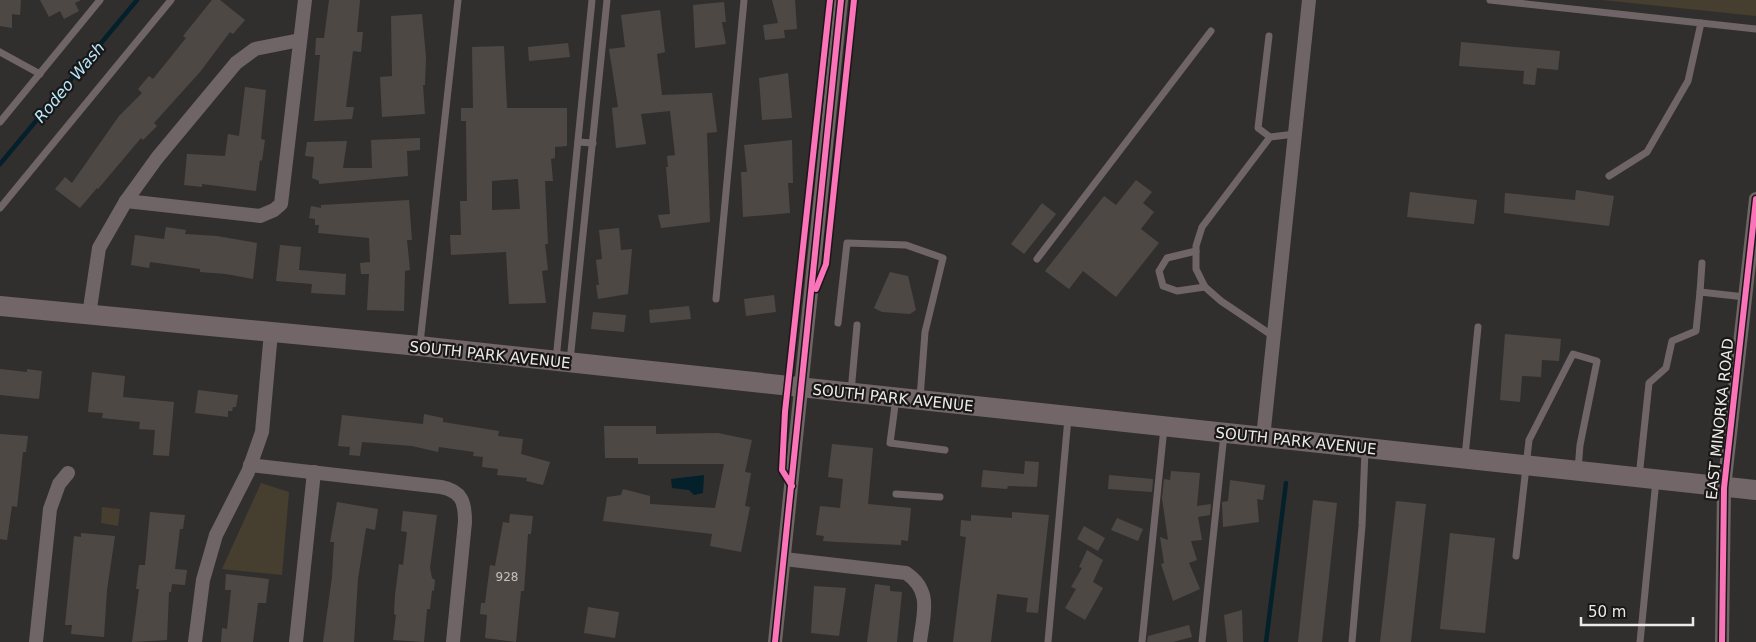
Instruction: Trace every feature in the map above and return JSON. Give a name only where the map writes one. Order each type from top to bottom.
[{"type":"main road","name":"SOUTH PARK AVENUE","points":[[0,306],[420,346],[563,363],[1756,490]]},
{"type":"street","points":[[126,201],[257,216],[266,215],[281,204],[305,0]]},
{"type":"street","points":[[775,642],[803,388],[841,0]]},
{"type":"street","points":[[1263,438],[1309,0]]},
{"type":"street","points":[[89,314],[99,248],[126,201],[157,158],[236,63],[255,49],[300,40]]},
{"type":"street","name":"EAST MINORKA ROAD","points":[[1722,642],[1724,488],[1756,199]]},
{"type":"street","points":[[195,642],[202,580],[216,535],[250,465],[262,432],[271,332]]},
{"type":"street","points":[[250,465],[441,487],[452,489],[461,496],[465,506],[465,522],[453,642]]},
{"type":"street","points":[[296,642],[314,472]]},
{"type":"street","points":[[36,642],[50,509],[59,484],[68,473]]},
{"type":"street","points":[[784,559],[899,571],[922,580],[924,603],[920,642]]},
{"type":"lane","points":[[0,122],[100,0]]},
{"type":"lane","points":[[0,208],[171,0]]},
{"type":"lane","points":[[420,346],[458,0]]},
{"type":"lane","points":[[563,363],[578,142],[592,0]]},
{"type":"lane","points":[[563,363],[593,143],[607,0]]},
{"type":"lane","points":[[716,299],[744,0]]},
{"type":"lane","points":[[1490,0],[1756,29]]},
{"type":"lane","points":[[1609,176],[1647,152],[1688,81],[1701,23]]},
{"type":"lane","points":[[1037,259],[1210,32]]},
{"type":"lane","points":[[1269,36],[1258,128],[1270,137],[1295,134]]},
{"type":"lane","points":[[0,52],[40,74]]},
{"type":"lane","points":[[1270,137],[1202,227],[1196,251],[1196,268],[1205,287],[1221,302],[1274,336]]},
{"type":"lane","points":[[578,142],[593,143]]},
{"type":"lane","points":[[838,323],[847,243],[906,245],[943,258],[925,332],[920,401]]},
{"type":"lane","points":[[1196,251],[1167,258],[1159,271],[1163,286],[1177,292],[1205,287]]},
{"type":"lane","points":[[1640,642],[1649,384],[1666,368],[1672,341],[1696,331],[1702,263]]},
{"type":"lane","points":[[1700,292],[1745,297]]},
{"type":"lane","points":[[851,393],[857,325]]},
{"type":"lane","points":[[1465,459],[1478,327]]},
{"type":"lane","points":[[1516,556],[1529,440],[1572,354],[1597,361],[1580,445],[1578,471]]},
{"type":"lane","points":[[896,398],[890,443],[945,450]]},
{"type":"lane","points":[[1048,642],[1068,417]]},
{"type":"lane","points":[[1142,642],[1164,427]]},
{"type":"lane","points":[[1202,642],[1224,434]]},
{"type":"lane","points":[[1352,642],[1362,526],[1365,448]]},
{"type":"lane","points":[[896,494],[940,497]]},
{"type":"shaded area","points":[[1602,0],[1756,0],[1756,16]]},
{"type":"shaded area","points":[[261,483],[289,492],[282,575],[222,569]]},
{"type":"shaded area","points":[[102,507],[120,509],[118,526],[101,523]]},
{"type":"water","points":[[704,475],[703,493],[694,495],[689,490],[672,488],[671,479]]},
{"type":"building","points":[[0,0],[21,0],[20,15],[12,14],[12,28],[0,26]]},
{"type":"building","points":[[40,0],[81,0],[75,3],[79,11],[64,19],[60,11],[49,17]]},
{"type":"building","points":[[212,0],[220,0],[245,20],[233,34],[230,32],[200,72],[154,123],[157,126],[143,140],[141,138],[80,208],[55,189],[65,177],[72,183],[119,116],[142,93],[138,89],[149,76],[153,79],[186,38],[183,36]]},
{"type":"building","points":[[329,0],[360,0],[357,32],[363,32],[361,52],[353,51],[346,107],[354,107],[352,119],[314,121],[320,55],[315,55],[316,38],[324,38]]},
{"type":"building","points":[[772,0],[795,0],[797,29],[784,30],[785,38],[765,40],[763,25],[778,23]]},
{"type":"building","points":[[724,2],[726,22],[722,22],[726,44],[695,48],[693,5]]},
{"type":"building","points":[[660,10],[665,52],[657,54],[662,95],[712,93],[717,132],[707,133],[710,222],[661,228],[658,215],[670,214],[666,167],[668,167],[667,156],[675,155],[670,111],[641,114],[646,144],[616,148],[612,108],[618,107],[609,49],[625,47],[621,15]]},
{"type":"building","points":[[422,14],[426,57],[425,85],[423,85],[425,114],[382,117],[380,77],[392,76],[391,16]]},
{"type":"building","points":[[1461,42],[1560,51],[1558,70],[1537,68],[1535,85],[1523,84],[1524,71],[1459,66]]},
{"type":"building","points":[[568,43],[570,57],[529,61],[528,47]]},
{"type":"building","points":[[504,46],[507,108],[567,108],[567,146],[555,147],[555,158],[551,159],[553,181],[545,181],[548,244],[545,244],[548,270],[542,271],[546,303],[509,304],[506,252],[451,255],[450,235],[461,235],[460,201],[467,201],[466,121],[461,121],[461,108],[473,108],[472,47]],"holes":[[[518,179],[520,209],[492,210],[492,181]]]},
{"type":"building","points":[[788,73],[792,118],[762,120],[759,78]]},
{"type":"building","points":[[245,87],[266,90],[261,139],[265,140],[256,191],[202,184],[202,187],[184,185],[187,154],[225,156],[228,134],[239,136]]},
{"type":"building","points":[[420,138],[420,150],[407,151],[408,176],[319,184],[319,181],[312,178],[314,157],[305,156],[307,142],[347,141],[343,168],[372,168],[371,140]]},
{"type":"building","points":[[792,140],[793,183],[788,183],[790,213],[743,217],[741,172],[747,172],[744,145]]},
{"type":"building","points":[[1136,180],[1152,192],[1143,203],[1154,212],[1141,229],[1159,243],[1116,297],[1083,271],[1069,289],[1045,271],[1104,196],[1116,205]]},
{"type":"building","points":[[1576,190],[1614,196],[1609,226],[1504,213],[1505,193],[1575,200]]},
{"type":"building","points":[[1410,192],[1477,200],[1474,224],[1407,217]]},
{"type":"building","points":[[409,200],[412,240],[407,240],[410,270],[405,271],[404,311],[367,310],[369,274],[361,274],[360,263],[370,262],[369,238],[318,233],[319,225],[315,225],[315,219],[309,218],[311,206],[321,208],[321,205]]},
{"type":"building","points":[[1042,203],[1056,214],[1024,254],[1011,244]]},
{"type":"building","points":[[166,227],[186,230],[185,234],[217,236],[257,243],[253,279],[200,272],[200,269],[150,262],[149,268],[131,265],[135,235],[164,239]]},
{"type":"building","points":[[619,228],[621,250],[632,249],[628,294],[598,299],[596,285],[599,285],[596,260],[602,259],[599,230]]},
{"type":"building","points":[[280,245],[301,247],[299,270],[346,274],[345,295],[311,293],[312,284],[276,281]]},
{"type":"building","points":[[890,272],[908,276],[916,310],[910,314],[882,312],[874,308]]},
{"type":"building","points":[[774,295],[776,312],[746,316],[744,299]]},
{"type":"building","points":[[689,306],[691,319],[650,323],[649,310]]},
{"type":"building","points":[[593,312],[626,315],[624,332],[591,329]]},
{"type":"building","points":[[1505,334],[1561,339],[1559,361],[1542,360],[1541,377],[1522,376],[1520,402],[1500,400]]},
{"type":"building","points":[[0,369],[27,372],[27,369],[42,371],[39,399],[0,395]]},
{"type":"building","points":[[92,372],[125,376],[123,397],[174,402],[169,456],[153,455],[155,430],[139,429],[140,422],[102,418],[103,413],[88,412]]},
{"type":"building","points":[[198,390],[238,395],[236,407],[233,407],[232,411],[228,411],[228,417],[195,413]]},
{"type":"building","points":[[424,414],[443,418],[443,422],[499,431],[498,436],[523,439],[521,454],[550,462],[543,485],[526,481],[527,478],[497,475],[498,469],[482,467],[483,457],[473,456],[474,452],[439,447],[438,452],[412,446],[362,442],[360,456],[349,455],[350,447],[338,446],[342,415],[423,424]]},
{"type":"building","points":[[604,426],[656,426],[656,434],[718,433],[752,440],[745,472],[751,473],[745,506],[750,507],[741,552],[710,546],[712,534],[603,521],[607,497],[621,495],[623,489],[650,496],[650,504],[715,508],[724,464],[638,464],[638,458],[605,458]]},
{"type":"building","points":[[0,434],[28,436],[26,452],[23,452],[17,507],[12,506],[7,540],[0,539]]},
{"type":"building","points":[[832,444],[873,448],[868,504],[911,508],[908,541],[901,540],[901,545],[837,542],[823,541],[824,536],[816,535],[820,506],[840,508],[843,479],[828,477]]},
{"type":"building","points":[[1025,461],[1039,462],[1037,487],[1008,486],[1007,489],[981,487],[983,470],[1024,474]]},
{"type":"building","points":[[1171,471],[1200,473],[1197,506],[1211,504],[1210,515],[1198,517],[1202,540],[1191,541],[1197,560],[1189,563],[1200,589],[1173,601],[1161,564],[1164,563],[1160,537],[1168,540],[1162,498],[1164,479],[1170,480]]},
{"type":"building","points":[[1109,475],[1153,479],[1152,492],[1108,489]]},
{"type":"building","points":[[1230,480],[1265,485],[1263,500],[1257,499],[1259,522],[1223,527],[1222,502],[1228,501]]},
{"type":"building","points":[[1313,500],[1337,503],[1322,642],[1298,642]]},
{"type":"building","points":[[1396,501],[1426,504],[1411,642],[1380,642]]},
{"type":"building","points":[[337,502],[378,509],[375,530],[366,528],[358,579],[354,642],[323,642],[332,577],[334,542],[330,542]]},
{"type":"building","points":[[403,511],[437,515],[430,568],[432,578],[435,580],[434,591],[432,590],[430,609],[427,609],[424,642],[393,640],[396,615],[394,614],[395,595],[399,564],[403,565],[407,532],[401,531]]},
{"type":"building","points":[[150,512],[185,515],[183,529],[180,529],[175,569],[187,570],[185,585],[172,584],[171,592],[169,592],[167,640],[132,642],[139,589],[136,589],[139,565],[145,565]]},
{"type":"building","points":[[1012,512],[1049,515],[1038,613],[1026,612],[1028,598],[997,594],[991,642],[953,642],[966,537],[960,536],[961,520],[971,521],[971,515],[1012,518]]},
{"type":"building","points":[[510,514],[533,516],[531,534],[528,534],[524,591],[521,591],[516,642],[485,638],[487,615],[480,614],[481,603],[485,603],[490,565],[495,566],[503,522],[509,523]]},
{"type":"building","points":[[1117,518],[1143,529],[1138,541],[1111,530]]},
{"type":"building","points":[[1084,526],[1105,538],[1098,551],[1077,539]]},
{"type":"building","points":[[81,533],[115,536],[107,590],[104,637],[71,634],[72,625],[65,625],[74,536],[81,537]]},
{"type":"building","points":[[1450,533],[1495,538],[1485,633],[1440,629]]},
{"type":"building","points":[[1087,550],[1103,560],[1093,582],[1103,588],[1085,620],[1065,608],[1076,589],[1071,587],[1082,568],[1079,567]]},
{"type":"building","points":[[226,574],[269,579],[266,603],[258,603],[253,642],[221,642],[222,628],[227,629],[231,590],[225,590]]},
{"type":"building","points":[[875,584],[890,586],[890,591],[902,592],[897,642],[867,642]]},
{"type":"building","points":[[814,586],[846,588],[839,636],[811,633]]},
{"type":"building","points":[[588,607],[619,612],[615,638],[584,633]]},
{"type":"building","points":[[1242,610],[1243,642],[1227,642],[1224,615]]},
{"type":"building","points":[[1189,625],[1192,637],[1173,642],[1147,642],[1148,636]]},
{"type":"waterway","name":"Rodeo Wash","points":[[0,164],[137,0]]},
{"type":"waterway","points":[[1266,642],[1286,483]]},
{"type":"cycle path","points":[[792,486],[782,470],[785,412],[830,0]]},
{"type":"cycle path","points":[[775,642],[841,0]]},
{"type":"cycle path","points":[[816,289],[826,264],[854,0]]},
{"type":"cycle path","points":[[1722,642],[1724,488],[1756,199]]}]
